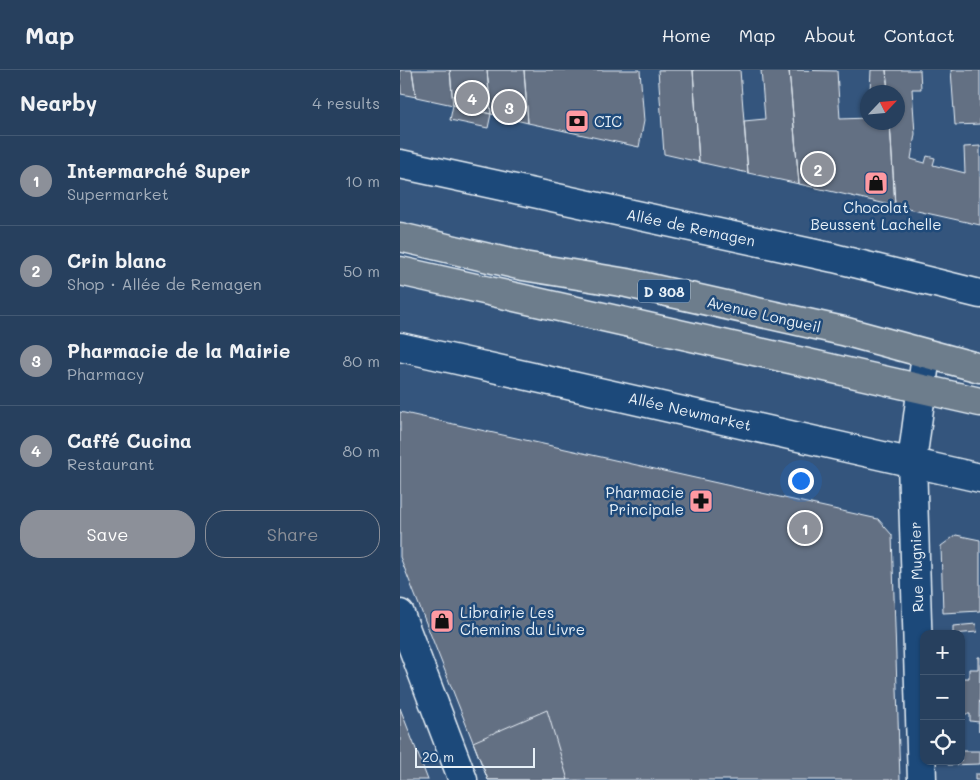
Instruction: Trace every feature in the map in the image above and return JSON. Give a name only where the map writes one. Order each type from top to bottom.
[{"type":"main road","name":"Avenue Longueil","points":[[400,237],[523,266],[627,283],[834,329],[980,368]]},
{"type":"main road","name":"D 308","points":[[400,271],[980,402]]},
{"type":"street","name":"Allée de Remagen","points":[[400,164],[834,258],[980,294]]},
{"type":"street","name":"Allée Newmarket","points":[[400,347],[980,478]]},
{"type":"street","name":"Rue Mugnier","points":[[922,780],[912,462],[920,389],[926,355]]},
{"type":"street","points":[[400,614],[463,780]]},
{"type":"building","points":[[400,70],[412,70],[416,97],[401,94]]},
{"type":"building","points":[[412,70],[450,70],[453,105],[416,97]]},
{"type":"building","points":[[450,70],[487,70],[491,114],[453,105]]},
{"type":"building","points":[[487,70],[524,70],[528,123],[491,114]]},
{"type":"building","points":[[524,70],[640,70],[644,121],[639,147],[528,123]]},
{"type":"building","points":[[658,70],[693,70],[699,162],[664,154]]},
{"type":"building","points":[[693,70],[740,70],[748,173],[699,162]]},
{"type":"building","points":[[761,70],[789,70],[799,184],[748,173],[744,121],[765,119]]},
{"type":"building","points":[[789,70],[837,71],[840,119],[860,118],[860,130],[890,130],[895,206],[799,184]]},
{"type":"building","points":[[871,70],[886,70],[887,85],[870,85]]},
{"type":"building","points":[[886,70],[920,70],[921,89],[912,89],[915,134],[911,159],[925,163],[927,156],[935,158],[933,165],[965,173],[964,147],[980,146],[980,225],[895,206],[890,130],[905,130],[905,85],[887,85]]},
{"type":"building","points":[[951,70],[980,70],[980,124],[955,125]]},
{"type":"building","points":[[453,105],[491,114],[488,128],[450,120]]},
{"type":"building","points":[[400,412],[878,519],[892,535],[900,780],[488,780],[400,557]]},
{"type":"building","points":[[956,535],[980,540],[980,611],[943,613],[941,546]]},
{"type":"building","points":[[976,624],[977,632],[965,633],[965,630],[953,630],[953,626]]},
{"type":"building","points":[[978,657],[980,657],[979,731],[979,722],[970,721],[970,714],[965,714],[965,678],[969,678],[969,669],[978,669]]},
{"type":"building","points":[[400,708],[428,780],[400,780]]},
{"type":"building","points":[[547,710],[568,780],[488,780],[473,742]]},
{"type":"building","points":[[965,751],[980,751],[980,764],[965,764]]},
{"type":"building","points":[[975,774],[980,774],[980,780],[975,780]]},
{"type":"place","name":"Caffé Cucina","points":[[472,98]]},
{"type":"place","name":"Pharmacie de la Mairie","points":[[509,107]]},
{"type":"place","name":"CIC","points":[[577,121]]},
{"type":"place","name":"Crin blanc","points":[[818,169]]},
{"type":"place","name":"Chocolat Beussent Lachelle","points":[[876,183]]},
{"type":"place","name":"Pharmacie Principale","points":[[701,501]]},
{"type":"place","name":"Intermarché Super","points":[[805,528]]},
{"type":"place","name":"Librairie Les Chemins du Livre","points":[[442,621]]}]
